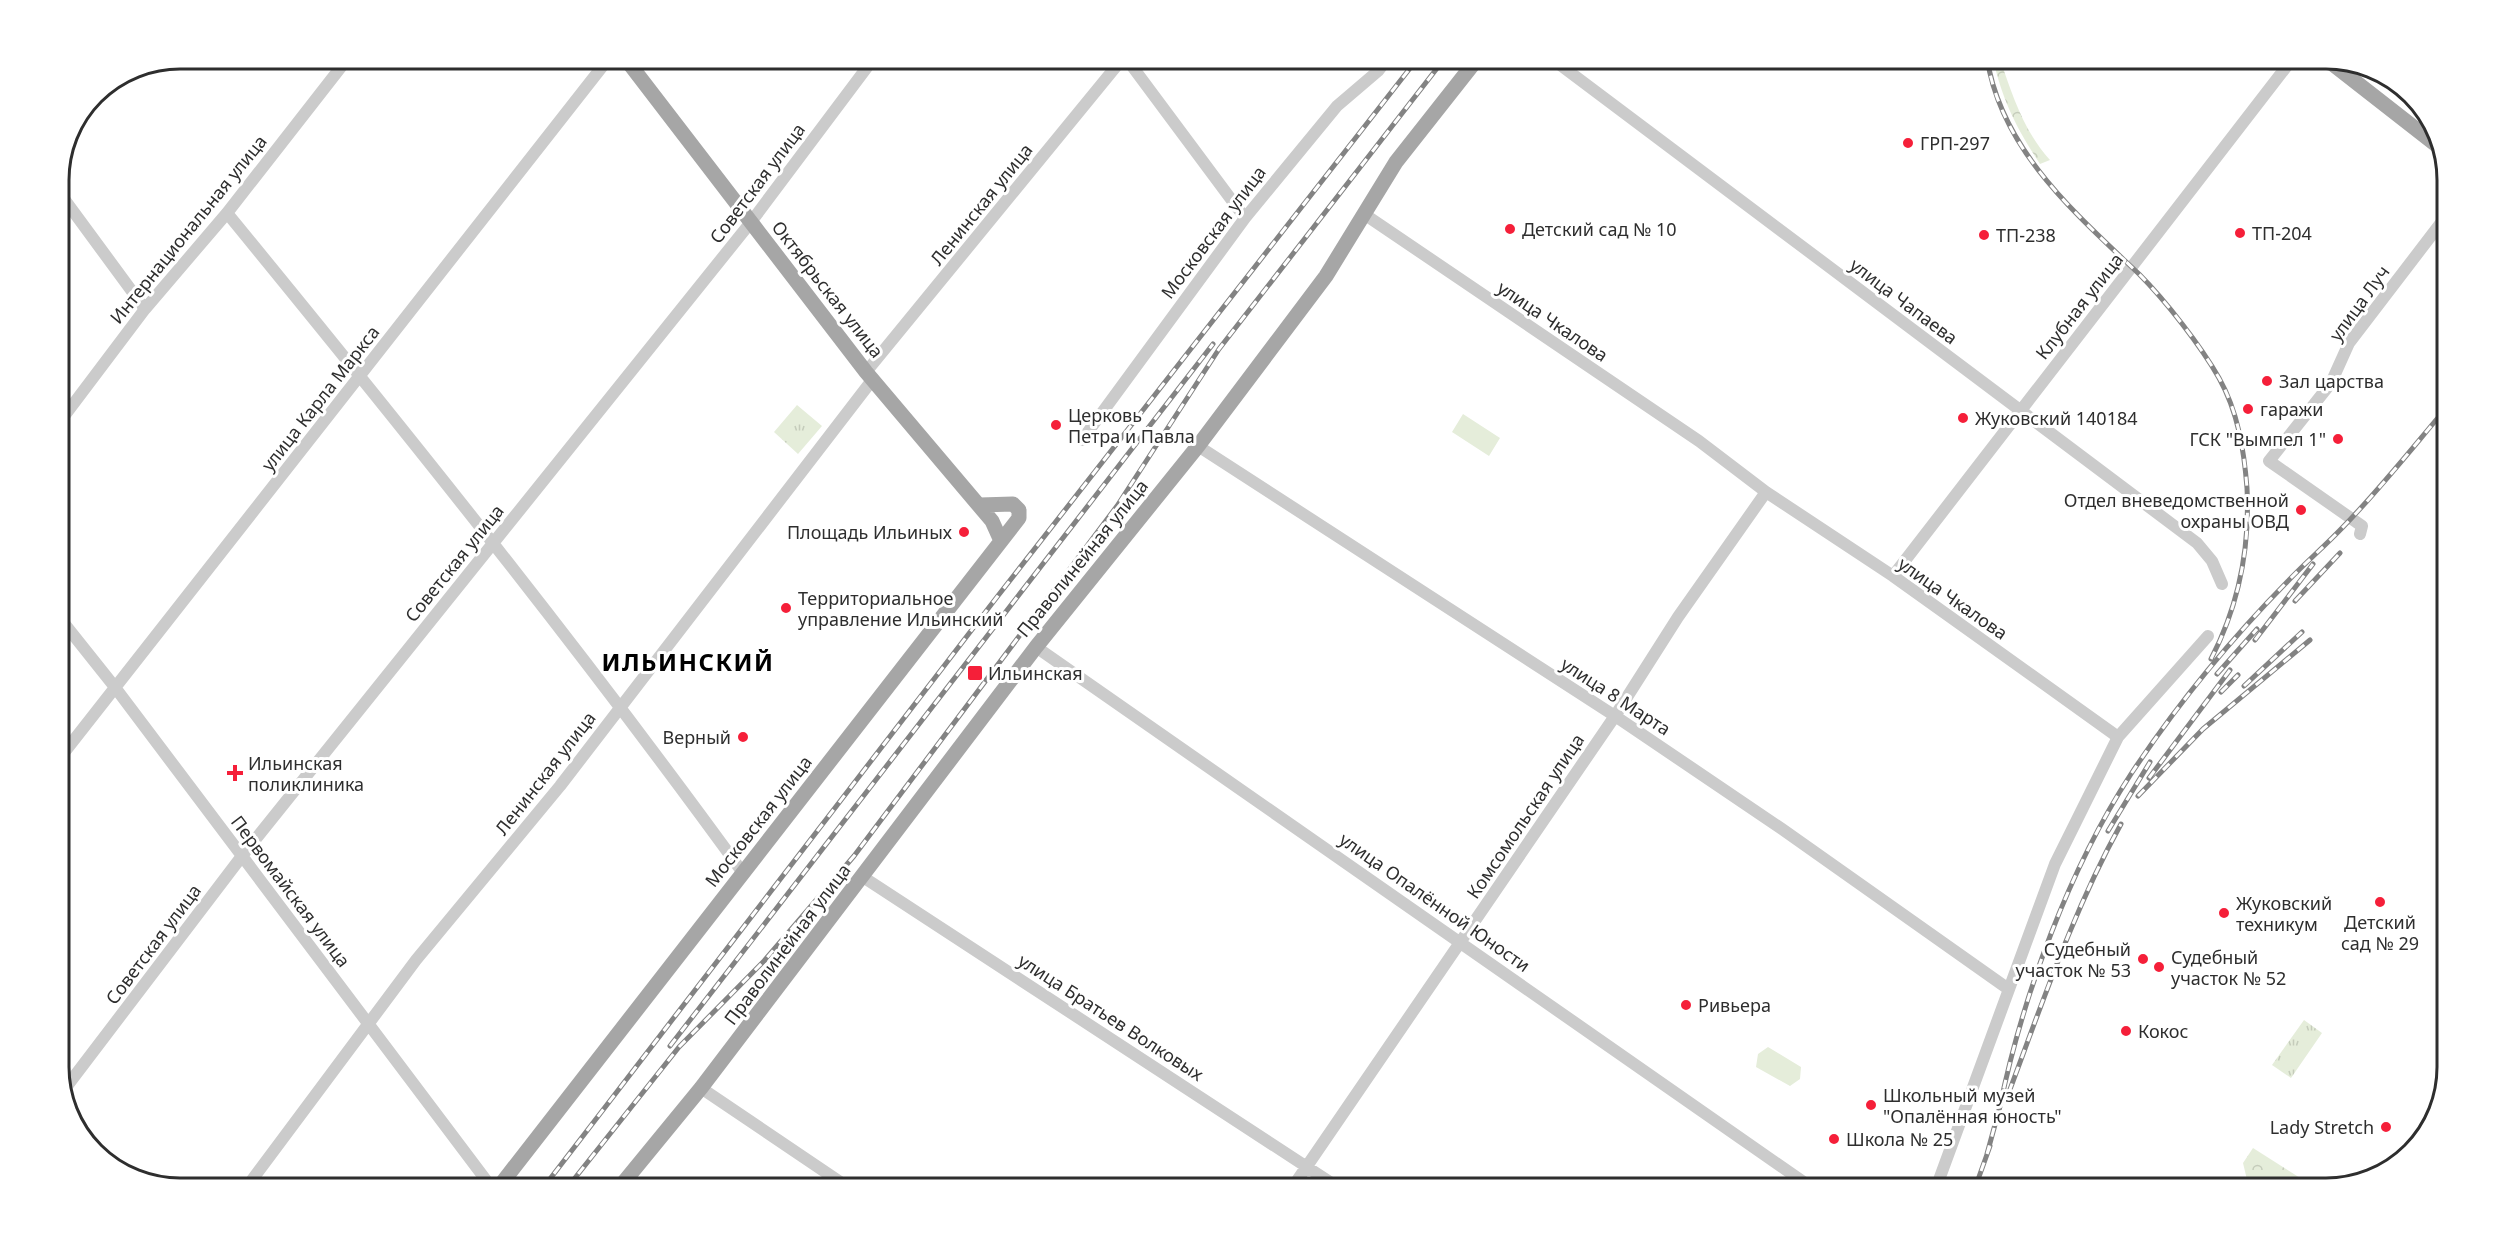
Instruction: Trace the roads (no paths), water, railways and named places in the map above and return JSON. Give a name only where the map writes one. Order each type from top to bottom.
[{"type":"main road","name":"Октябрьская улица","points":[[633,69],[870,375],[992,520],[1001,541]]},
{"type":"main road","name":"Праволинейная улица","points":[[627,1178],[701,1088],[1036,647],[1198,446],[1326,276],[1396,162],[1469,69]]},
{"type":"main road","points":[[2349,72],[2429,139]]},
{"type":"main road","name":"Московская улица","points":[[506,1178],[1019,518],[1017,506],[1009,503],[980,505]]},
{"type":"street","name":"Интернациональная улица","points":[[69,410],[145,309],[227,213],[339,69]]},
{"type":"street","name":"улица Карла Маркса","points":[[69,746],[600,69]]},
{"type":"street","name":"Советская улица","points":[[70,1082],[242,856],[751,222],[866,69]]},
{"type":"street","name":"Ленинская улица","points":[[254,1178],[416,960],[560,786],[870,375],[1116,69]]},
{"type":"street","points":[[1133,69],[1245,218]]},
{"type":"street","name":"Московская улица","points":[[1082,440],[1245,218],[1337,106],[1380,69]]},
{"type":"street","name":"улица Чапаева","points":[[1566,69],[2199,544],[2212,561],[2222,584]]},
{"type":"street","name":"Клубная улица","points":[[1893,576],[2284,69]]},
{"type":"street","points":[[69,206],[145,309]]},
{"type":"street","points":[[227,213],[361,376],[619,708],[743,873]]},
{"type":"street","name":"улица Чкалова","points":[[1364,214],[1699,441],[1766,492],[1893,576],[2118,737]]},
{"type":"street","name":"улица Луч","points":[[2360,534],[2362,526],[2269,461],[2331,383],[2349,343],[2437,228]]},
{"type":"street","name":"улица 8 Марта","points":[[1198,446],[1615,716],[1782,829],[2007,988]]},
{"type":"street","name":"Комсомольская улица","points":[[1299,1178],[1615,716],[1678,617],[1766,492]]},
{"type":"street","name":"Первомайская улица","points":[[69,630],[484,1178]]},
{"type":"street","points":[[1940,1178],[2007,988],[2055,864],[2118,737],[2208,636]]},
{"type":"street","name":"улица Опалённой Юности","points":[[1036,647],[1798,1178]]},
{"type":"street","name":"улица Братьев Волковых","points":[[863,877],[1324,1178]]},
{"type":"street","points":[[701,1088],[834,1178]]},
{"type":"railway","points":[[551,1178],[997,597],[1409,69]]},
{"type":"railway","points":[[575,1178],[679,1047],[764,961],[854,856],[1117,506],[1219,349],[1436,69]]},
{"type":"railway","points":[[1990,69],[1995,91],[2008,122],[2025,151],[2067,204],[2139,274],[2171,310],[2211,365],[2231,404],[2244,460],[2247,488],[2247,532],[2241,576],[2229,618],[2211,659]]},
{"type":"railway","points":[[670,1046],[1213,344]]},
{"type":"railway","points":[[2000,1106],[2021,1021],[2051,934],[2088,850],[2131,774],[2166,723],[2225,650],[2288,581],[2357,513],[2437,419]]},
{"type":"railway","points":[[2295,601],[2340,553]]},
{"type":"railway","points":[[2255,640],[2313,564]]},
{"type":"railway","points":[[2217,674],[2257,629]]},
{"type":"railway","points":[[2244,686],[2302,632]]},
{"type":"railway","points":[[2138,796],[2203,729],[2310,640]]},
{"type":"railway","points":[[2149,778],[2230,670]]},
{"type":"railway","points":[[2221,692],[2238,675]]},
{"type":"railway","points":[[2108,831],[2150,762]]},
{"type":"railway","points":[[2009,1092],[2074,922],[2121,824]]},
{"type":"railway","points":[[1987,1154],[2002,1099]]},
{"type":"railway","points":[[1979,1178],[1990,1146]]},
{"type":"place","name":"ГРП-297","points":[[1908,143]]},
{"type":"place","name":"Детский сад № 10","points":[[1510,229]]},
{"type":"place","name":"ТП-204","points":[[2240,233]]},
{"type":"place","name":"ТП-238","points":[[1984,235]]},
{"type":"place","name":"Зал царства","points":[[2267,381]]},
{"type":"place","name":"гаражи","points":[[2248,409]]},
{"type":"place","name":"Жуковский 140184","points":[[1963,418]]},
{"type":"place","name":"Церковь Петра и Павла","points":[[1056,425]]},
{"type":"place","name":"ГСК \"Вымпел 1\"","points":[[2338,439]]},
{"type":"place","name":"Отдел вневедомственной охраны ОВД","points":[[2301,510]]},
{"type":"place","name":"Площадь Ильиных","points":[[964,532]]},
{"type":"place","name":"Территориальное управление Ильинский","points":[[786,608]]},
{"type":"place","name":"Ильинская","points":[[975,673]]},
{"type":"place","name":"Верный","points":[[743,737]]},
{"type":"place","name":"Ильинская поликлиника","points":[[235,773]]},
{"type":"place","name":"Детский сад № 29","points":[[2380,902]]},
{"type":"place","name":"Жуковский техникум","points":[[2224,913]]},
{"type":"place","name":"Судебный участок № 53","points":[[2143,959]]},
{"type":"place","name":"Судебный участок № 52","points":[[2159,967]]},
{"type":"place","name":"Ривьера","points":[[1686,1005]]},
{"type":"place","name":"Кокос","points":[[2126,1031]]},
{"type":"place","name":"Школьный музей \"Опалённая юность\"","points":[[1871,1105]]},
{"type":"place","name":"Lady Stretch","points":[[2386,1127]]},
{"type":"place","name":"Школа № 25","points":[[1834,1139]]},
{"type":"district","name":"ИЛЬИНСКИЙ","points":[[688,661]]}]
